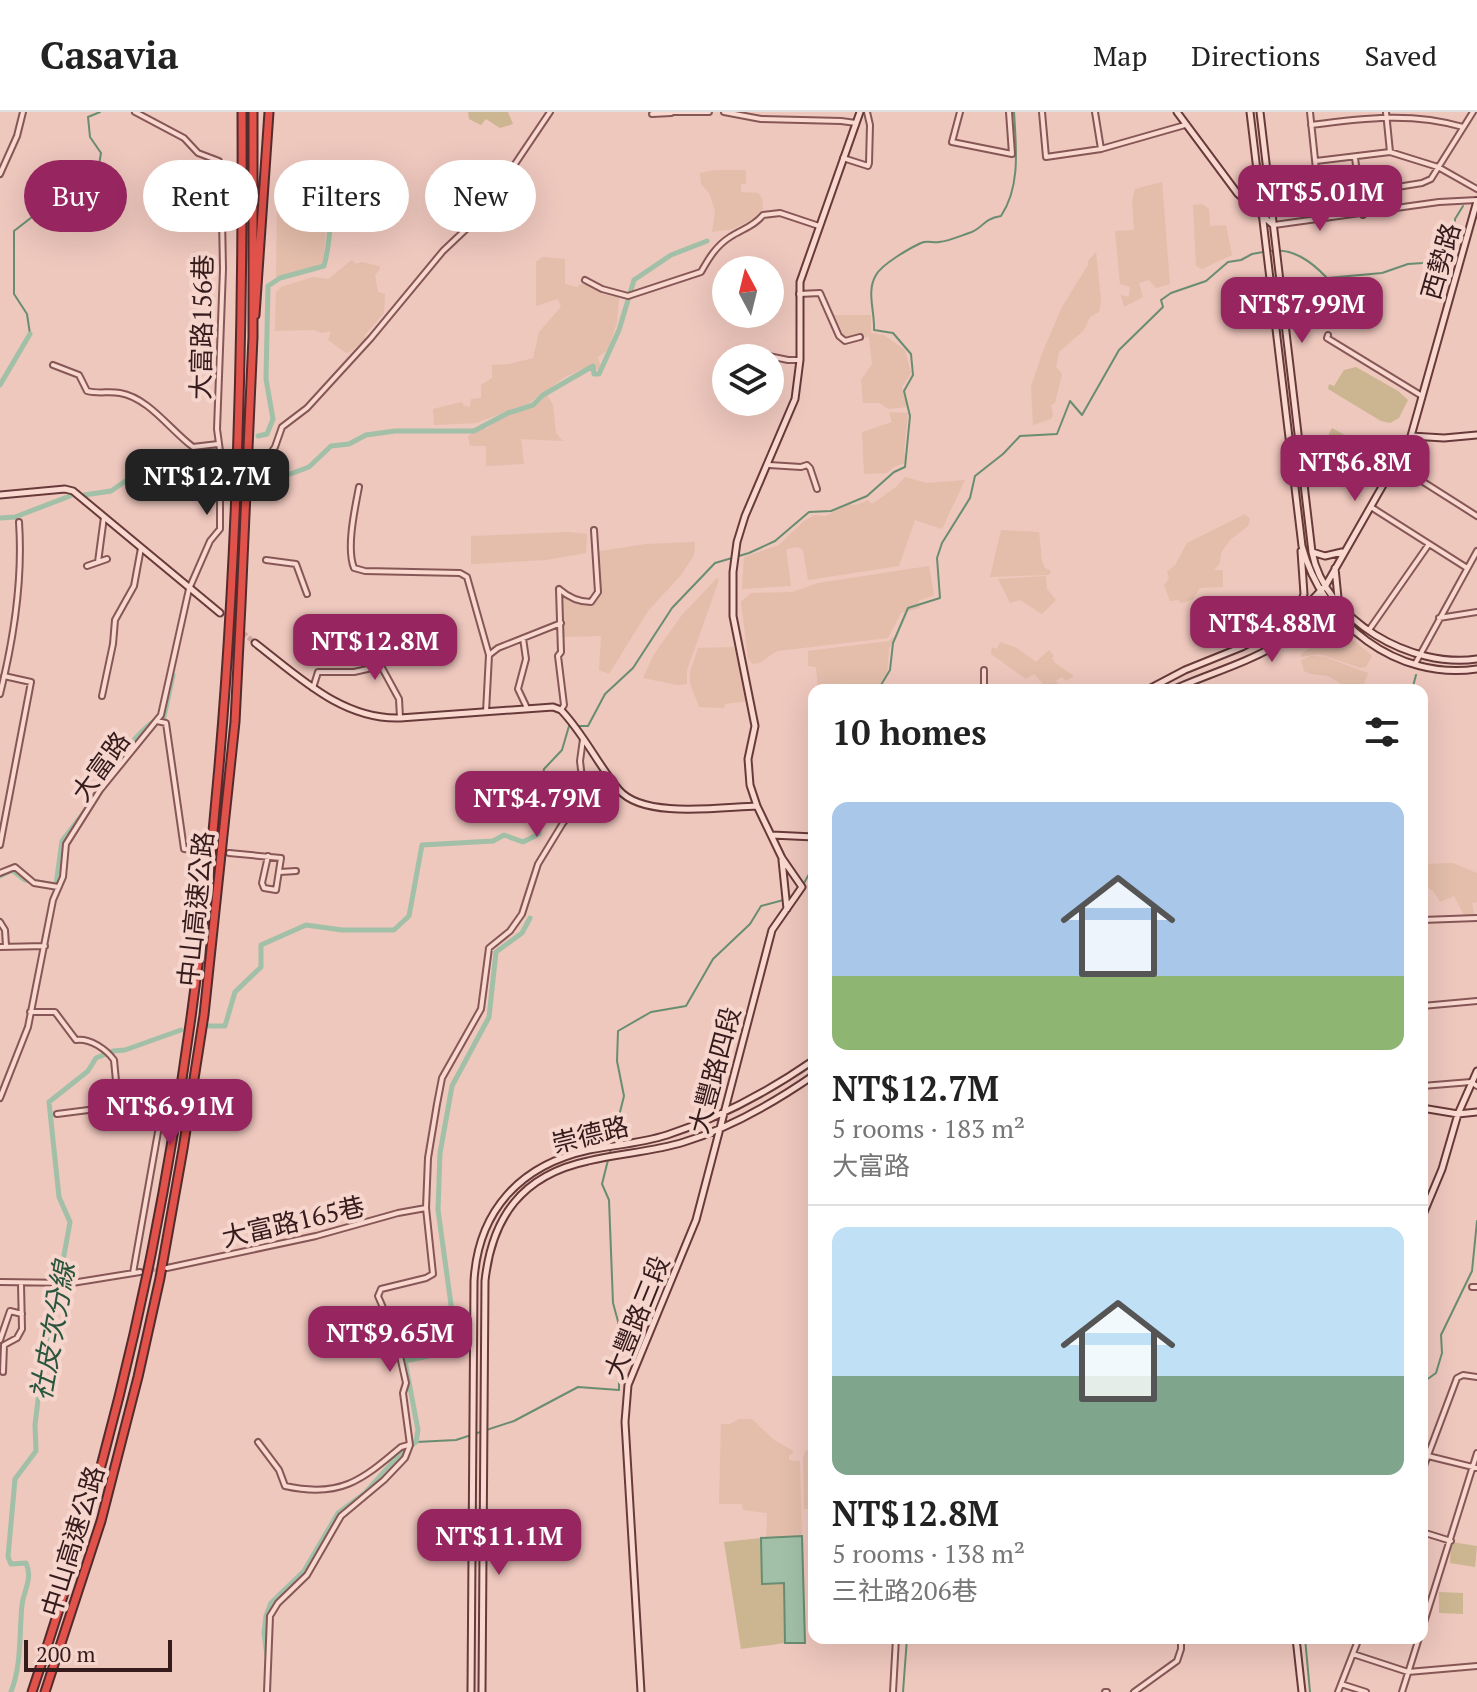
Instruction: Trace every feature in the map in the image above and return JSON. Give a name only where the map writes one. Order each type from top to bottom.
[{"type":"highway","name":"中山高速公路","points":[[32,1692],[70,1574],[125,1372],[165,1181],[191,1015],[210,857],[229,619],[237,423],[242,112]]},
{"type":"highway","name":"中山高速公路","points":[[45,1692],[101,1521],[160,1278],[204,1015],[235,722],[253,337],[253,112]]},
{"type":"highway","points":[[253,337],[269,112]]},
{"type":"street","points":[[0,174],[17,136],[23,112]]},
{"type":"street","name":"大富路156巷","points":[[53,365],[79,375],[87,391],[129,396],[156,413],[193,447],[218,444],[223,269],[221,166],[219,161],[198,153],[184,138],[135,112]]},
{"type":"street","points":[[269,484],[268,457],[282,427],[307,408],[371,338],[443,251],[480,216],[550,112]]},
{"type":"street","points":[[652,114],[709,112]]},
{"type":"street","points":[[724,112],[761,119],[856,123]]},
{"type":"street","name":"大豐路四段","points":[[687,1245],[772,930],[802,887],[782,858],[757,806],[748,771],[754,737],[753,711],[733,616],[733,572],[737,542],[795,399],[800,360],[799,294],[805,262],[860,112]]},
{"type":"street","points":[[843,158],[868,166],[870,125],[867,112]]},
{"type":"street","points":[[960,112],[952,142],[1012,154],[1009,112]]},
{"type":"street","points":[[1042,112],[1046,157],[1101,149],[1185,125]]},
{"type":"street","points":[[1095,112],[1101,149]]},
{"type":"street","points":[[1177,112],[1238,194],[1274,225],[1439,202],[1477,200]]},
{"type":"street","points":[[1250,112],[1302,546],[1303,604],[1293,620]]},
{"type":"street","points":[[1260,112],[1312,552],[1323,588],[1336,613],[1378,649],[1414,666],[1446,671],[1477,669]]},
{"type":"street","points":[[1310,112],[1321,217]]},
{"type":"street","points":[[1360,193],[1431,179],[1473,112]]},
{"type":"street","points":[[1311,125],[1387,114],[1437,118],[1463,127]]},
{"type":"street","points":[[1387,114],[1390,152]]},
{"type":"street","points":[[1316,161],[1390,152],[1438,167],[1477,189]]},
{"type":"street","points":[[1355,156],[1363,215]]},
{"type":"street","name":"西勢路","points":[[1158,684],[1242,647],[1293,620],[1323,588],[1411,436],[1477,200]]},
{"type":"street","points":[[585,280],[602,289],[628,296],[701,272],[716,247],[755,224],[763,215],[780,213],[819,226]]},
{"type":"street","points":[[799,294],[820,293],[839,336],[845,341],[860,337]]},
{"type":"street","points":[[1328,335],[1327,338],[1422,396]]},
{"type":"street","points":[[784,359],[800,360]]},
{"type":"street","points":[[1411,436],[1444,438],[1477,435]]},
{"type":"street","name":"大富路","points":[[0,1098],[22,1045],[46,946],[53,900],[63,877],[66,844],[107,780],[157,721],[164,701],[189,589],[194,584],[210,541],[220,529],[218,444]]},
{"type":"street","points":[[220,456],[227,457]]},
{"type":"street","points":[[260,457],[268,457]]},
{"type":"street","points":[[1395,464],[1477,516]]},
{"type":"street","points":[[769,465],[807,465],[817,489]]},
{"type":"street","points":[[359,487],[351,548],[354,568],[365,571],[460,573],[467,577],[489,655],[486,713]]},
{"type":"street","points":[[0,495],[65,489],[73,491],[220,613]]},
{"type":"street","points":[[1370,507],[1467,568]]},
{"type":"street","points":[[98,562],[104,517]]},
{"type":"street","points":[[0,694],[15,618],[22,558],[19,522]]},
{"type":"street","points":[[561,710],[564,705],[558,656],[561,652],[559,589],[565,595],[584,602],[591,602],[598,592],[594,530]]},
{"type":"street","points":[[1369,630],[1429,544]]},
{"type":"street","points":[[1302,546],[1311,576],[1369,630],[1393,646],[1419,656],[1447,661],[1477,659]]},
{"type":"street","points":[[102,696],[115,620],[134,586],[141,548]]},
{"type":"street","points":[[1414,666],[1477,551]]},
{"type":"street","points":[[1312,552],[1325,556],[1343,552]]},
{"type":"street","points":[[87,566],[107,559]]},
{"type":"street","points":[[266,560],[296,564],[307,594]]},
{"type":"street","points":[[1335,568],[1340,603]]},
{"type":"street","name":"西勢路","points":[[1312,616],[1323,588]]},
{"type":"street","points":[[1439,618],[1477,612]]},
{"type":"street","points":[[1187,684],[1264,652],[1312,616],[1336,613]]},
{"type":"street","points":[[489,655],[561,623]]},
{"type":"street","points":[[523,638],[526,659],[518,689],[527,708]]},
{"type":"street","points":[[255,643],[338,704],[376,717],[553,707],[561,710],[619,790],[640,805],[659,808],[757,806]]},
{"type":"street","points":[[376,645],[381,666],[399,699],[400,718]]},
{"type":"street","points":[[313,688],[318,672],[354,672],[381,666]]},
{"type":"street","points":[[984,670],[984,684]]},
{"type":"street","points":[[0,845],[31,682],[4,676]]},
{"type":"street","points":[[157,721],[166,723],[184,849],[203,851]]},
{"type":"street","points":[[267,1692],[270,1616],[278,1603],[307,1575],[341,1516],[384,1480],[405,1458],[410,1445],[403,1393],[406,1383],[394,1333],[378,1296],[381,1289],[433,1274],[426,1208],[428,1158],[442,1078],[481,1009],[489,948],[510,931],[522,914],[538,864],[584,795],[580,761],[583,739]]},
{"type":"street","points":[[772,835],[808,837]]},
{"type":"street","points":[[229,853],[268,856],[281,858],[276,890],[264,888],[262,883],[268,856]]},
{"type":"street","name":"大豐路四段","points":[[782,858],[788,910]]},
{"type":"street","points":[[0,873],[15,867],[34,883],[59,888]]},
{"type":"street","points":[[280,872],[296,871]]},
{"type":"street","points":[[1428,920],[1477,918]]},
{"type":"street","points":[[0,922],[5,930],[3,947],[46,946]]},
{"type":"street","points":[[1428,1005],[1477,1001]]},
{"type":"street","points":[[30,1012],[55,1012],[76,1040],[83,1039],[103,1049],[114,1060],[118,1102],[112,1107],[57,1114]]},
{"type":"street","name":"崇德路","points":[[471,1692],[475,1262],[490,1217],[513,1188],[550,1162],[665,1136],[723,1112],[808,1063]]},
{"type":"street","points":[[1428,1203],[1442,1169],[1458,1114],[1474,1084],[1477,1071]]},
{"type":"street","name":"崇德路","points":[[482,1692],[485,1281],[489,1252],[498,1225],[519,1197],[542,1180],[586,1161],[649,1152],[718,1130],[808,1078]]},
{"type":"street","points":[[119,1092],[162,1084],[163,1089],[133,1273]]},
{"type":"street","points":[[1428,1086],[1474,1084]]},
{"type":"street","points":[[1428,1109],[1458,1114],[1477,1112]]},
{"type":"street","name":"大富路165巷","points":[[167,1268],[316,1236],[426,1208]]},
{"type":"street","name":"大豐路三段","points":[[641,1692],[625,1402],[628,1385],[687,1245]]},
{"type":"street","points":[[0,1282],[72,1283],[140,1272]]},
{"type":"street","points":[[3,1372],[4,1345],[17,1338],[22,1329],[21,1284]]},
{"type":"street","points":[[0,1340],[10,1311],[22,1314]]},
{"type":"street","points":[[1475,1468],[1428,1456],[1457,1378],[1463,1375],[1477,1377]]},
{"type":"street","points":[[258,1442],[279,1470],[285,1486],[332,1489],[351,1485],[401,1447],[410,1445]]},
{"type":"street","points":[[1428,1602],[1451,1541],[1477,1453]]},
{"type":"street","points":[[1428,1534],[1451,1541]]},
{"type":"street","points":[[893,1692],[896,1644]]},
{"type":"street","points":[[1134,1692],[1177,1661],[1181,1644]]},
{"type":"street","points":[[1297,1644],[1302,1692]]},
{"type":"street","points":[[1338,1692],[1357,1644]]},
{"type":"street","points":[[1402,1692],[1417,1644]]},
{"type":"street","points":[[1353,1654],[1408,1672],[1477,1666]]},
{"type":"street","points":[[1341,1684],[1366,1692]]},
{"type":"shaded area","points":[[468,112],[508,112],[513,124],[500,128],[486,119],[481,125],[469,119]]},
{"type":"shaded area","points":[[746,170],[746,184],[741,184],[741,192],[758,193],[762,198],[763,209],[758,216],[733,229],[712,232],[715,212],[710,194],[701,184],[700,173]]},
{"type":"shaded area","points":[[1162,182],[1170,284],[1156,288],[1149,280],[1139,283],[1143,297],[1124,307],[1121,295],[1129,297],[1130,287],[1120,284],[1115,231],[1134,230],[1132,201],[1135,189]]},
{"type":"shaded area","points":[[1202,204],[1209,209],[1210,226],[1226,225],[1232,255],[1202,269],[1196,266],[1193,205]]},
{"type":"shaded area","points":[[277,232],[326,232],[320,269],[279,281],[276,279]]},
{"type":"shaded area","points":[[1096,252],[1101,300],[1099,312],[1090,317],[1084,330],[1059,352],[1056,367],[1062,374],[1055,403],[1051,405],[1053,414],[1051,419],[1033,425],[1031,386],[1043,351],[1062,307]]},
{"type":"shaded area","points":[[542,257],[565,259],[565,284],[577,287],[588,284],[602,294],[619,297],[617,322],[608,350],[598,357],[601,369],[594,370],[591,365],[565,377],[529,403],[476,423],[434,425],[433,409],[462,402],[470,407],[471,399],[481,398],[481,385],[492,378],[492,365],[533,358],[539,332],[561,307],[558,299],[536,306],[536,262]]},
{"type":"shaded area","points":[[352,260],[356,264],[362,262],[379,266],[375,275],[378,292],[385,294],[384,313],[364,336],[366,339],[346,353],[328,340],[331,331],[275,331],[276,292],[281,287],[313,277],[328,279]]},
{"type":"shaded area","points":[[834,315],[871,315],[871,333],[884,335],[905,350],[911,373],[902,387],[907,407],[888,409],[880,403],[863,403],[861,380],[872,364],[869,337],[846,339]]},
{"type":"shaded area","points":[[1356,367],[1408,400],[1399,418],[1390,423],[1381,421],[1328,389],[1329,384],[1334,386],[1344,370]]},
{"type":"shaded area","points":[[547,395],[553,405],[556,433],[563,441],[521,439],[524,464],[486,466],[486,446],[470,446],[468,436],[484,426],[486,429],[499,419],[533,406]]},
{"type":"shaded area","points":[[889,412],[908,413],[904,452],[907,462],[887,473],[864,474],[862,432],[892,422]]},
{"type":"shaded area","points":[[1332,428],[1350,438],[1332,473],[1314,464]]},
{"type":"shaded area","points":[[905,477],[927,483],[965,480],[942,529],[915,520],[899,566],[808,580],[803,550],[798,547],[786,549],[791,586],[742,589],[744,557],[779,545],[805,520],[815,515],[826,516],[846,504],[856,505],[868,500],[872,504]]},
{"type":"shaded area","points":[[1245,514],[1250,519],[1248,526],[1230,540],[1214,570],[1223,570],[1223,587],[1200,588],[1192,600],[1180,603],[1179,600],[1170,601],[1164,585],[1169,579],[1167,572],[1175,565],[1187,543]]},
{"type":"shaded area","points":[[1001,530],[1039,532],[1042,561],[1045,568],[1051,571],[1049,575],[990,577]]},
{"type":"shaded area","points":[[587,534],[586,553],[546,560],[471,564],[471,536]]},
{"type":"shaded area","points":[[695,542],[694,555],[681,575],[648,611],[609,674],[599,670],[601,636],[561,637],[561,593],[591,602],[596,594],[594,552],[646,544]]},
{"type":"shaded area","points":[[929,566],[934,595],[918,601],[920,608],[901,613],[888,638],[777,651],[753,664],[748,658],[741,602],[751,593],[792,592],[818,583]]},
{"type":"shaded area","points":[[1046,576],[1047,589],[1056,600],[1042,614],[1020,600],[1010,603],[998,579]]},
{"type":"shaded area","points":[[717,578],[719,580],[687,670],[687,684],[643,678],[654,654],[682,615]]},
{"type":"shaded area","points":[[1338,627],[1372,656],[1366,667],[1319,654],[1301,657],[1316,644],[1315,641]]},
{"type":"shaded area","points":[[893,637],[896,639],[889,648],[887,677],[882,684],[818,684],[816,667],[808,666],[808,651],[889,641]]},
{"type":"shaded area","points":[[1000,642],[1017,648],[1036,662],[1049,650],[1055,663],[1074,676],[1066,681],[1062,677],[1056,681],[1058,684],[1043,684],[1034,674],[1026,679],[991,654],[992,647],[997,649]]},
{"type":"shaded area","points":[[734,647],[748,701],[725,704],[724,708],[699,707],[690,683],[690,672],[698,648]]},
{"type":"shaded area","points":[[1311,656],[1325,657],[1368,673],[1364,684],[1341,684],[1328,676],[1304,671],[1301,660]]},
{"type":"shaded area","points":[[1453,863],[1477,873],[1477,902],[1472,903],[1475,918],[1465,917],[1454,896],[1440,902],[1428,888],[1428,864]]},
{"type":"shaded area","points":[[739,1419],[752,1419],[774,1440],[792,1450],[794,1453],[789,1455],[789,1460],[800,1461],[802,1536],[766,1538],[767,1513],[743,1510],[742,1504],[719,1504],[721,1424],[730,1424]]},
{"type":"shaded area","points":[[808,1450],[808,1509],[804,1509],[803,1457]]},
{"type":"shaded area","points":[[802,1536],[805,1643],[785,1643],[784,1583],[762,1584],[761,1538]]},
{"type":"shaded area","points":[[761,1538],[762,1584],[784,1583],[785,1643],[741,1649],[724,1542]]},
{"type":"shaded area","points":[[1451,1542],[1477,1546],[1475,1567],[1450,1563]]},
{"type":"shaded area","points":[[1439,1592],[1463,1593],[1463,1614],[1439,1613]]},
{"type":"waterway","points":[[30,334],[27,314],[14,294],[14,231],[71,181],[98,171],[101,153],[90,137],[88,117],[100,112]]},
{"type":"waterway","points":[[540,795],[544,769],[562,750],[569,726],[588,726],[605,694],[633,668],[672,608],[715,563],[775,541],[809,512],[831,511],[867,496],[894,472],[905,467],[910,416],[904,391],[913,375],[911,354],[893,333],[874,330],[873,281],[884,266],[916,245],[954,238],[1001,216],[1012,192],[1014,179],[1014,112]]},
{"type":"waterway","points":[[1270,251],[1301,257],[1327,278],[1382,273],[1408,264],[1423,263],[1454,239],[1455,219],[1463,206]]},
{"type":"waterway","points":[[258,436],[267,434],[273,419],[266,379],[268,286],[280,278],[324,266],[329,232]]},
{"type":"waterway","points":[[274,480],[309,467],[331,446],[349,444],[366,435],[395,431],[474,431],[508,413],[533,405],[543,395],[593,366],[594,374],[599,374],[619,330],[634,280],[671,255],[707,241]]},
{"type":"waterway","points":[[882,684],[890,670],[893,643],[908,608],[940,598],[937,558],[942,543],[970,498],[975,476],[1020,436],[1057,434],[1070,401],[1082,415],[1119,350],[1163,307],[1161,300],[1171,293],[1206,281],[1228,262],[1263,252]]},
{"type":"waterway","points":[[0,385],[30,334]]},
{"type":"waterway","points":[[84,495],[111,491],[127,480],[156,473],[215,450]]},
{"type":"waterway","points":[[156,473],[165,494],[226,484]]},
{"type":"waterway","points":[[256,482],[266,481]]},
{"type":"waterway","points":[[0,518],[15,517],[70,496]]},
{"type":"waterway","points":[[90,802],[134,740],[164,717],[173,675]]},
{"type":"waterway","points":[[1414,684],[1416,675]]},
{"type":"waterway","name":"社皮次分線","points":[[209,1026],[225,1026],[235,992],[261,967],[261,945],[306,925],[342,930],[394,930],[409,916],[422,845],[493,841],[504,835],[523,842],[539,834],[540,795]]},
{"type":"waterway","points":[[0,876],[12,870],[25,880],[56,885],[62,841],[85,811]]},
{"type":"waterway","points":[[803,885],[808,876]]},
{"type":"waterway","points":[[416,1442],[456,1440],[514,1421],[578,1387],[619,1390],[619,1376],[612,1362],[619,1325],[613,1303],[609,1200],[602,1184],[624,1096],[617,1061],[618,1031],[651,1012],[686,1006],[713,959],[750,924],[761,906],[791,898]]},
{"type":"waterway","points":[[267,1656],[264,1633],[271,1603],[304,1571],[338,1513],[365,1493],[402,1452],[416,1442],[418,1430],[405,1361],[433,1355],[443,1348],[453,1319],[438,1210],[440,1153],[452,1086],[489,1017],[496,952],[522,933],[530,918]]},
{"type":"waterway","name":"社皮次分線","points":[[11,1692],[17,1670],[22,1605],[29,1574],[26,1563],[11,1564],[8,1557],[15,1479],[36,1451],[35,1425],[41,1375],[51,1323],[60,1301],[61,1272],[70,1222],[59,1197],[49,1102],[88,1071],[96,1058],[181,1030]]},
{"type":"waterway","points":[[1428,1379],[1436,1373],[1442,1353],[1441,1335],[1472,1271],[1477,1221]]},
{"type":"waterway","points":[[903,1692],[907,1644]]},
{"type":"waterway","points":[[1306,1644],[1310,1692]]},
{"type":"tunnel","points":[[227,457],[238,457]]},
{"type":"tunnel","points":[[247,457],[260,457]]},
{"type":"tunnel","points":[[220,613],[255,643]]},
{"type":"tunnel","points":[[203,851],[229,853]]},
{"type":"tunnel","points":[[140,1272],[161,1269]]}]
